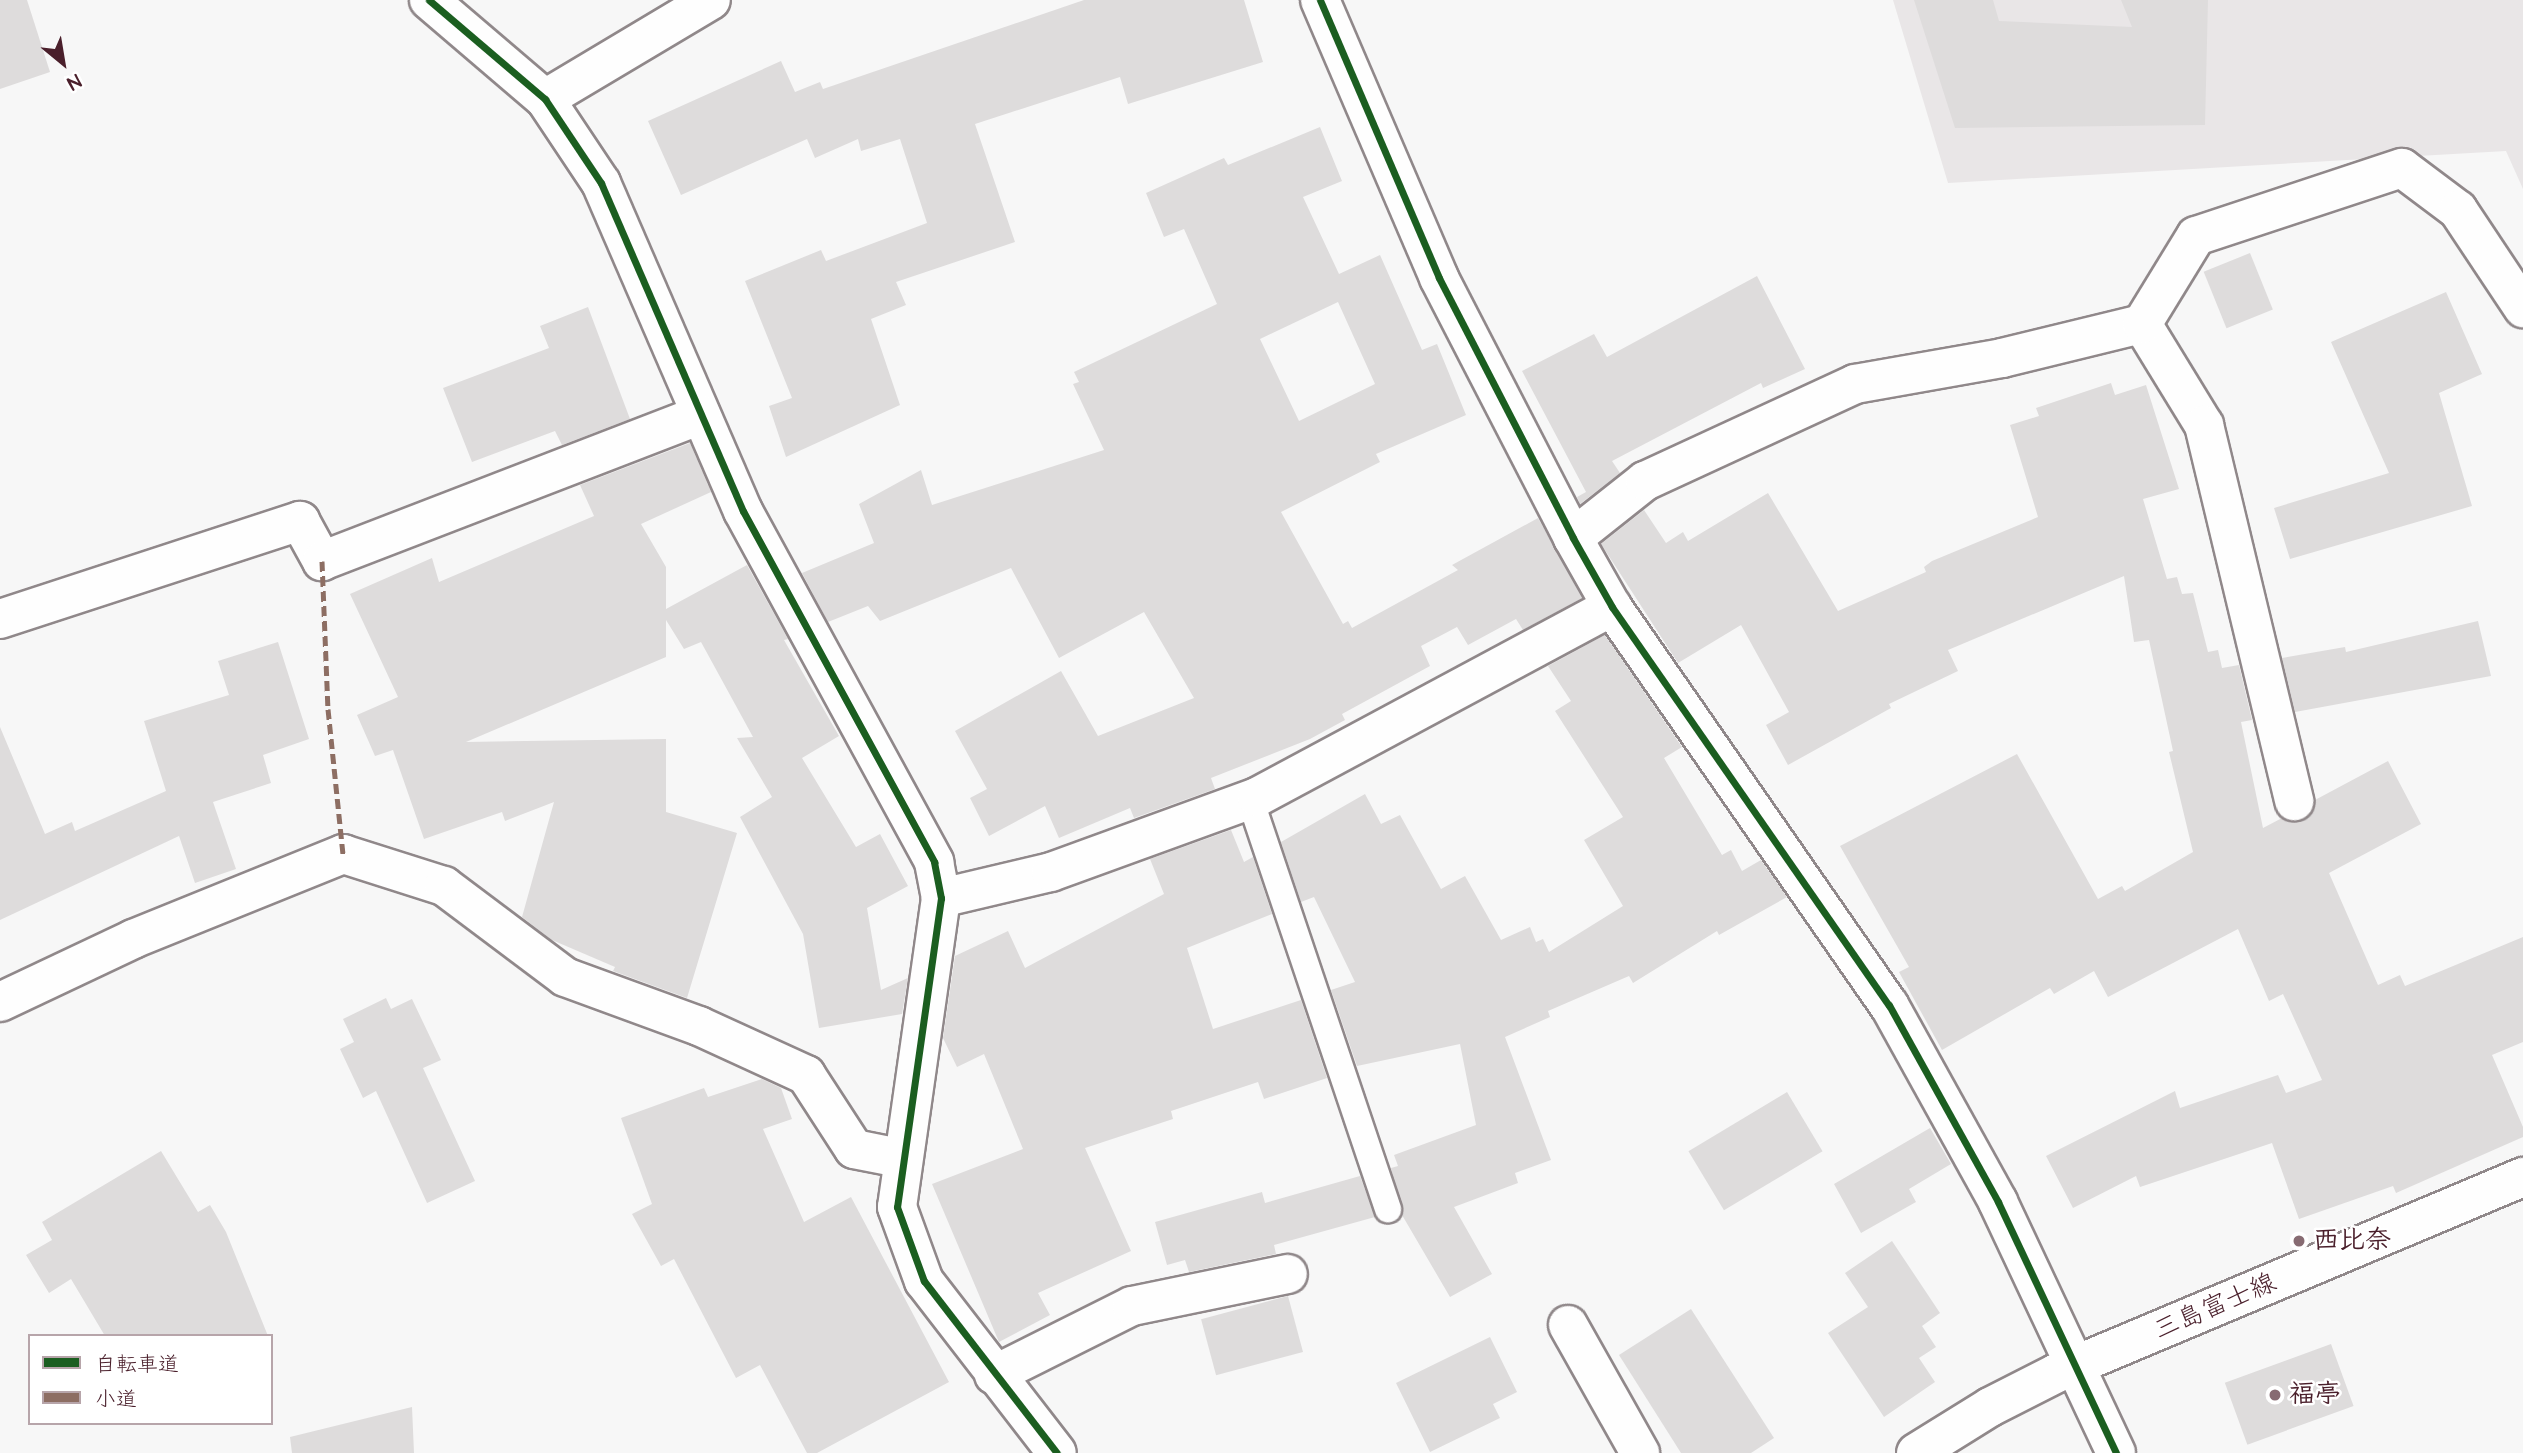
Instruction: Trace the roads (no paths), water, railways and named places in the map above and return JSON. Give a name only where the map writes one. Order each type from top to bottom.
[{"type":"street","points":[[429,0],[545,99],[601,183],[743,511],[934,862],[941,898],[900,1158],[897,1207],[924,1281],[993,1375],[1057,1453]]},
{"type":"street","points":[[545,99],[711,0]]},
{"type":"street","points":[[1320,0],[1439,278],[1573,538],[1612,607],[1889,1005],[1998,1202],[2073,1367],[2116,1453]]},
{"type":"street","points":[[1573,538],[1645,481],[1855,384],[2003,358],[2142,324],[2196,236],[2402,168],[2458,210],[2523,308]]},
{"type":"street","points":[[2142,324],[2204,425],[2294,801]]},
{"type":"street","points":[[0,619],[300,521],[322,561],[701,415]]},
{"type":"street","points":[[941,898],[1051,872],[1250,799],[1612,607]]},
{"type":"street","points":[[0,1002],[133,939],[343,854],[444,886],[565,977],[699,1026],[806,1075],[854,1149],[900,1158]]},
{"type":"street","name":"三島富士線","points":[[1916,1453],[1990,1407],[2073,1367],[2523,1177]]},
{"type":"street","points":[[993,1375],[1132,1306],[1288,1274]]},
{"type":"street","points":[[1568,1325],[1640,1453]]},
{"type":"lane","points":[[1250,799],[1388,1209]]},
{"type":"place","name":"西比奈","points":[[2299,1241]]},
{"type":"place","name":"福亭","points":[[2275,1395]]}]
